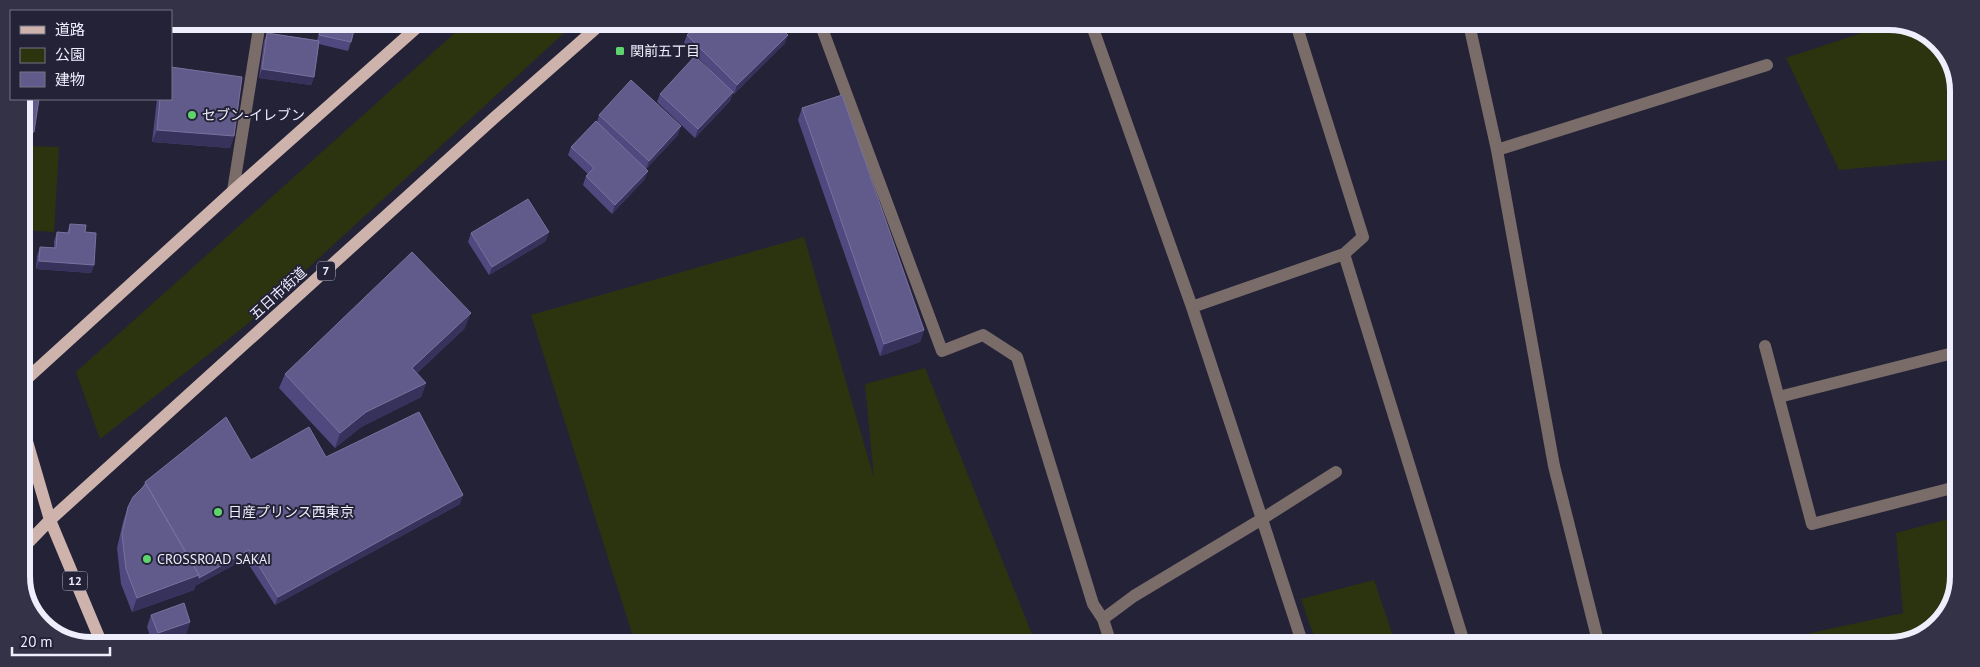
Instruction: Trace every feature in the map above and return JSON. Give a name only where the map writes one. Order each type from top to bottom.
[{"type":"main road","points":[[30,376],[414,30]]},
{"type":"main road","name":"五日市街道","points":[[30,541],[50,520],[594,30]]},
{"type":"main road","name":"12","points":[[30,452],[50,520],[98,637]]},
{"type":"street","points":[[233,191],[247,78],[258,30]]},
{"type":"street","points":[[823,30],[942,351],[983,335],[1017,357],[1093,604],[1103,619],[1109,637]]},
{"type":"street","points":[[1093,30],[1192,307],[1300,637]]},
{"type":"street","points":[[1192,307],[1344,254],[1362,237],[1298,30]]},
{"type":"street","points":[[1470,30],[1496,150],[1554,466],[1597,637]]},
{"type":"street","points":[[1496,150],[1767,65]]},
{"type":"street","points":[[1344,254],[1462,636]]},
{"type":"street","points":[[1765,346],[1812,524],[1950,489]]},
{"type":"street","points":[[1779,397],[1950,354]]},
{"type":"street","points":[[1103,619],[1134,596],[1336,472]]},
{"type":"green space","points":[[458,30],[567,30],[245,326],[100,439],[76,372]]},
{"type":"green space","points":[[1871,30],[1897,31],[1909,33],[1920,38],[1937,54],[1944,64],[1949,79],[1950,160],[1839,170],[1786,58]]},
{"type":"green space","points":[[30,146],[59,147],[54,232],[30,231]]},
{"type":"green space","points":[[804,237],[874,478],[865,384],[925,368],[1033,637],[633,637],[531,315]]},
{"type":"green space","points":[[1950,519],[1949,588],[1944,603],[1932,619],[1916,631],[1897,636],[1802,637],[1806,634],[1903,613],[1896,533]]},
{"type":"green space","points":[[1374,580],[1393,637],[1314,637],[1301,599]]},
{"type":"building","points":[[321,30],[354,30],[351,42],[319,35]]},
{"type":"building","points":[[692,30],[783,30],[788,35],[737,85],[687,35]]},
{"type":"building","points":[[267,33],[319,41],[314,77],[262,69]]},
{"type":"building","points":[[695,56],[733,92],[698,129],[660,94]]},
{"type":"building","points":[[172,67],[242,77],[234,136],[157,130],[160,100],[172,100]]},
{"type":"building","points":[[631,80],[681,126],[649,161],[599,115]]},
{"type":"building","points":[[842,95],[924,330],[884,344],[802,108]]},
{"type":"building","points":[[30,100],[39,100],[34,132],[30,132]]},
{"type":"building","points":[[596,121],[648,171],[615,205],[586,176],[594,168],[571,147]]},
{"type":"building","points":[[528,199],[549,232],[492,267],[471,233]]},
{"type":"building","points":[[70,224],[86,225],[85,232],[96,233],[94,265],[39,261],[40,247],[56,248],[57,232],[69,233]]},
{"type":"building","points":[[412,252],[471,313],[412,368],[426,383],[366,412],[340,433],[285,374]]},
{"type":"building","points":[[419,412],[463,495],[278,597],[249,550],[199,578],[145,482],[226,417],[251,460],[309,427],[326,457]]},
{"type":"building","name":"CROSSROAD SAKAI","points":[[146,484],[199,575],[137,598],[126,569],[122,534],[128,507],[133,497]]},
{"type":"building","points":[[184,603],[190,622],[158,633],[151,615]]},
{"type":"place","name":"関前五丁目","points":[[620,51]]},
{"type":"place","name":"セブン-イレブン","points":[[192,115]]},
{"type":"place","name":"日産プリンス西東京","points":[[218,512]]},
{"type":"place","name":"CROSSROAD SAKAI","points":[[147,559]]}]
